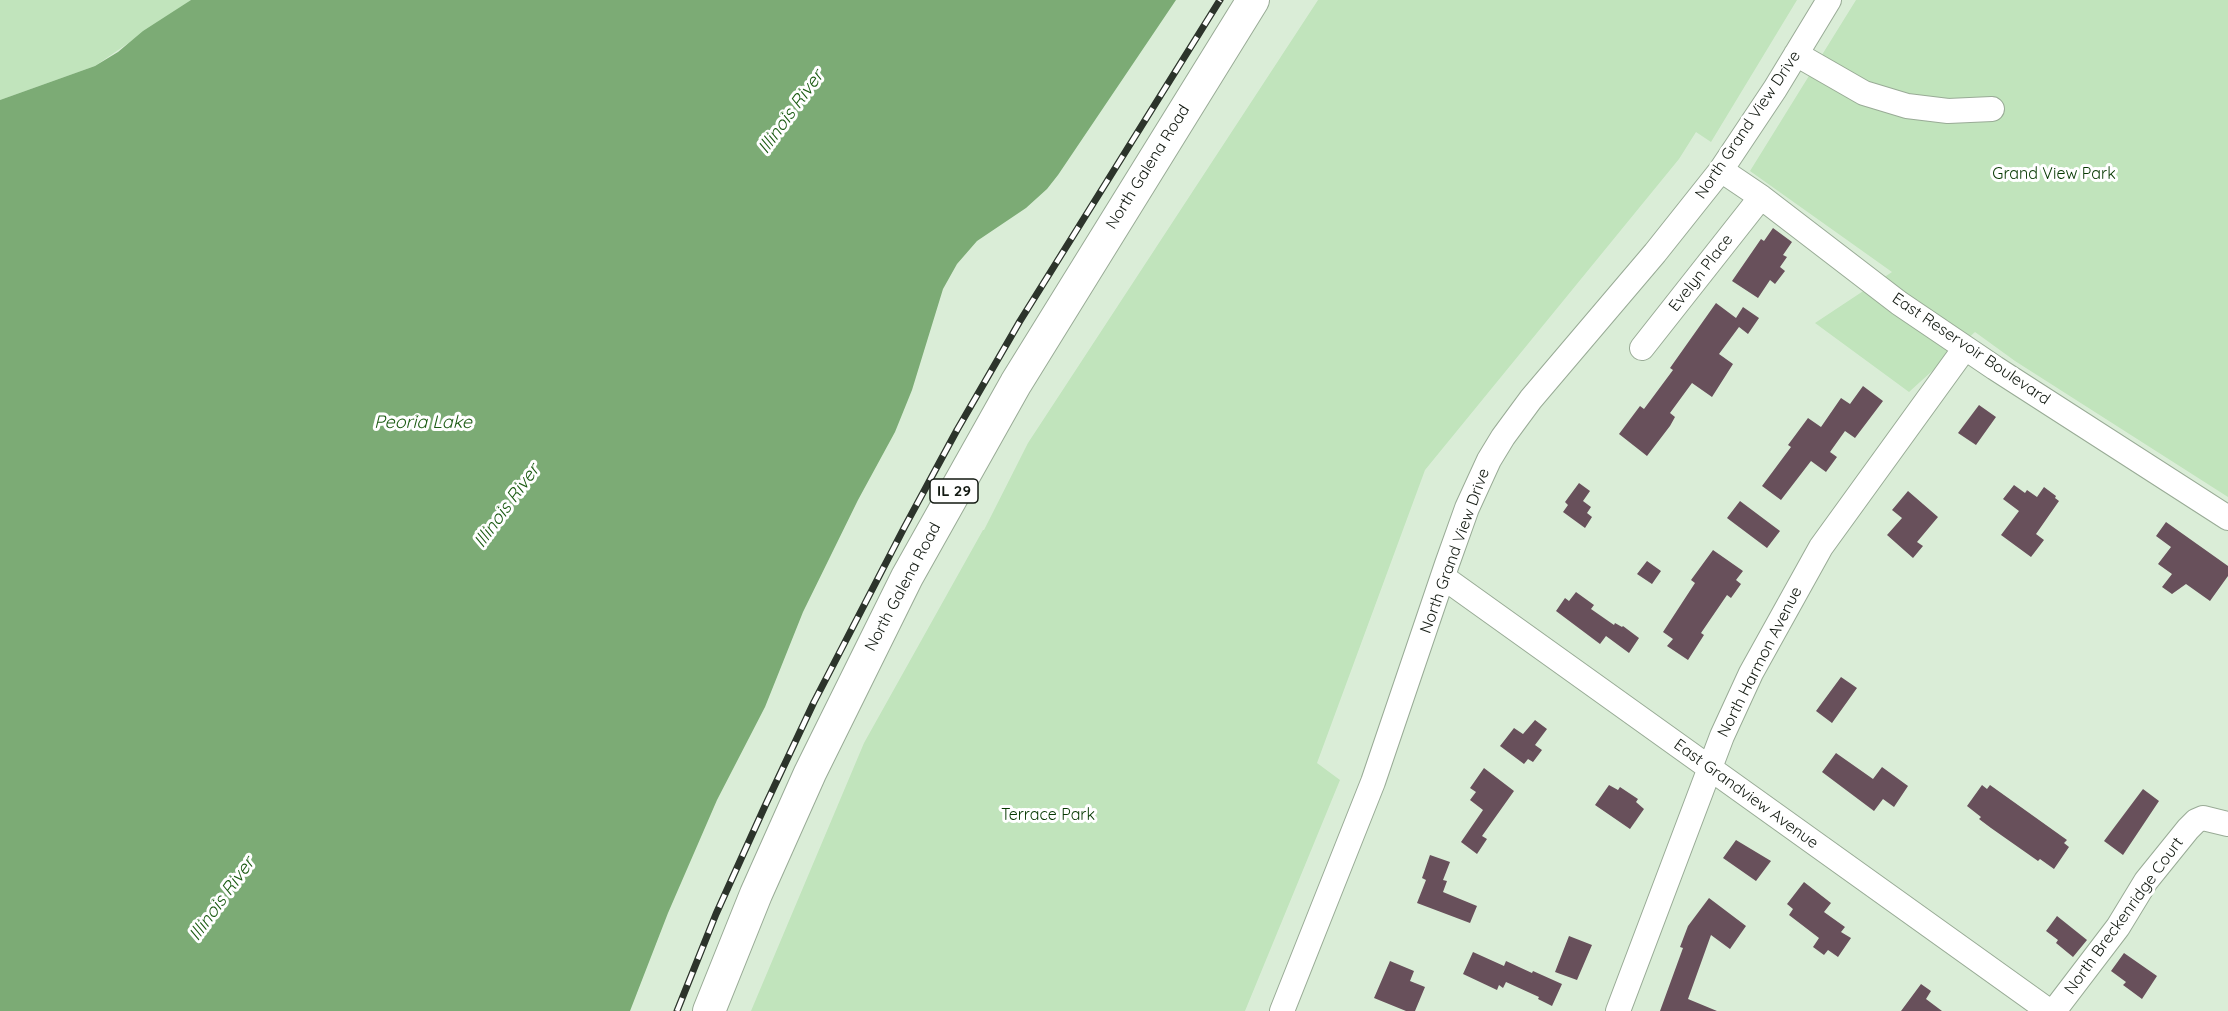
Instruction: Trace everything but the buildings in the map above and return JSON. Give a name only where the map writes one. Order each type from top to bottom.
[{"type":"main road","name":"North Galena Road","points":[[709,1011],[759,886],[810,773],[914,563],[1016,383],[1253,0]]},
{"type":"street","name":"North Grand View Drive","points":[[1282,1011],[1367,798],[1476,486],[1503,437],[1541,387],[1654,254],[1721,170],[1829,0]]},
{"type":"street","points":[[1796,54],[1864,93],[1907,106],[1948,111],[1992,109]]},
{"type":"street","name":"East Reservoir Boulevard","points":[[1721,170],[1761,197],[1891,297],[1965,348],[2228,518]]},
{"type":"street","name":"Evelyn Place","points":[[1642,348],[1761,197]]},
{"type":"street","name":"North Harmon Avenue","points":[[1618,1011],[1709,768],[1751,673],[1821,547],[1965,348]]},
{"type":"street","name":"East Grandview Avenue","points":[[1443,577],[2049,1011]]},
{"type":"street","name":"North Breckenridge Court","points":[[2054,1011],[2118,927],[2151,875],[2196,820],[2203,818],[2228,824]]},
{"type":"green space","points":[[0,0],[191,0],[95,66],[0,100]]},
{"type":"green space","name":"Terrace Park","points":[[1318,0],[1797,0],[1711,142],[1696,132],[1679,159],[1425,470],[1317,763],[1340,780],[1245,1011],[751,1011],[864,743],[984,530],[1028,443]]},
{"type":"green space","name":"Grand View Park","points":[[1856,0],[2228,0],[2228,497],[2015,361],[1975,332],[1909,392],[1815,323],[1892,272],[1750,171]]},
{"type":"water","name":"Peoria Lake","points":[[191,0],[1176,0],[1047,189],[1026,208],[977,241],[957,264],[943,289],[912,390],[895,432],[858,500],[803,612],[765,707],[717,800],[668,913],[630,1011],[0,1011],[0,100],[95,66]]},
{"type":"railway","points":[[677,1011],[716,914],[765,806],[814,702],[904,528],[1020,321],[1220,0]]},
{"type":"water label","name":"Illinois River","points":[[791,112]]},
{"type":"water label","name":"Illinois River","points":[[507,506]]},
{"type":"water label","name":"Illinois River","points":[[222,899]]}]
